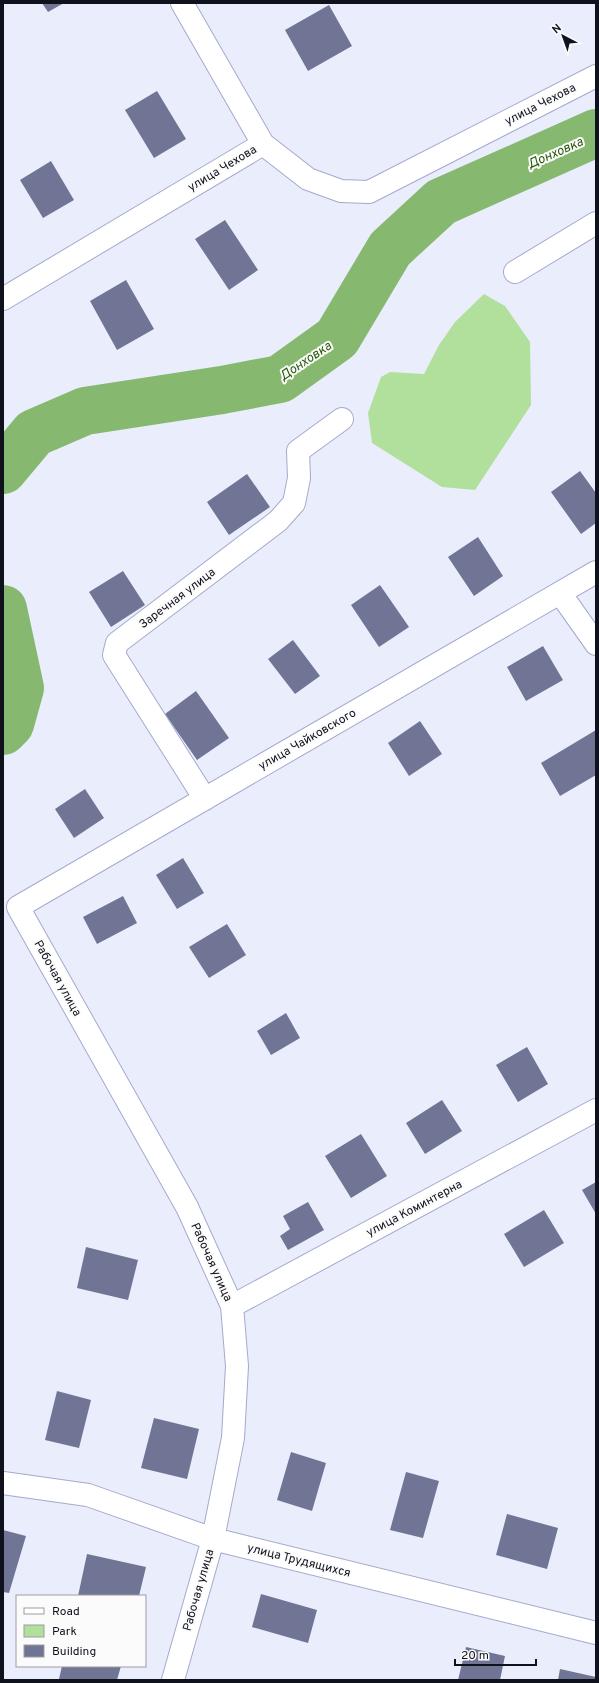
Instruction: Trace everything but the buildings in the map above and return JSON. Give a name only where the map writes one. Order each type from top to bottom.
[{"type":"street","points":[[182,3],[263,144]]},
{"type":"street","name":"улица Чехова","points":[[3,299],[263,144],[308,179],[341,191],[369,192],[596,76]]},
{"type":"street","points":[[514,272],[596,224]]},
{"type":"street","name":"Заречная улица","points":[[205,799],[114,655],[117,643],[278,521],[294,503],[299,478],[298,451],[342,419]]},
{"type":"street","name":"улица Чайковского","points":[[18,907],[596,572]]},
{"type":"street","points":[[560,593],[596,644]]},
{"type":"street","name":"Рабочая улица","points":[[18,907],[188,1207],[232,1306],[237,1366],[233,1438],[213,1538],[173,1680]]},
{"type":"street","name":"улица Коминтерна","points":[[232,1306],[596,1110]]},
{"type":"street","name":"улица Трудящихся","points":[[3,1483],[88,1495],[213,1538],[596,1633]]},
{"type":"green space","points":[[484,294],[505,306],[530,342],[531,405],[475,490],[442,487],[372,443],[368,413],[381,377],[390,372],[424,374],[439,345],[455,322]]},
{"type":"waterway","name":"Донховка","points":[[3,470],[34,433],[85,411],[222,390],[280,379],[337,338],[390,249],[441,202],[596,133]]},
{"type":"waterway","name":"Донховка","points":[[3,609],[20,688],[10,724],[3,731]]}]
